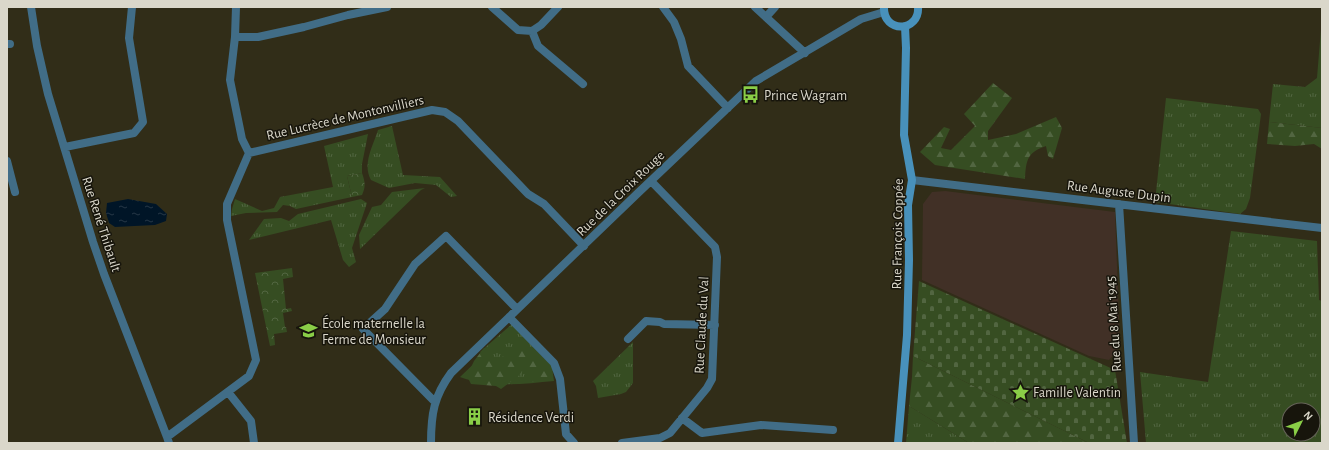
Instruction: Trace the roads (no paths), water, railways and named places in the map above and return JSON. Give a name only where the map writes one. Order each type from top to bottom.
[{"type":"street","name":"Rue René Thibault","points":[[31,7],[37,46],[48,94],[104,274],[168,440]]},
{"type":"street","points":[[64,147],[134,133],[143,122],[129,38],[132,7]]},
{"type":"street","points":[[168,440],[249,376],[256,360],[227,220],[227,204],[249,152],[242,139],[230,80],[235,37],[236,7]]},
{"type":"street","points":[[235,37],[265,36],[348,15],[387,7]]},
{"type":"street","points":[[492,7],[518,30],[532,31],[541,25],[558,7]]},
{"type":"street","points":[[663,7],[674,22],[681,39],[688,66],[728,108]]},
{"type":"street","points":[[755,7],[805,53]]},
{"type":"street","points":[[766,17],[775,7]]},
{"type":"street","points":[[884,9],[885,17],[894,25],[899,27],[905,26],[914,21],[917,16],[918,7]]},
{"type":"street","name":"Rue de la Croix Rouge","points":[[431,443],[435,402],[441,387],[451,373],[517,309],[756,81],[860,19],[884,9]]},
{"type":"street","name":"Rue François Coppée","points":[[898,443],[907,335],[909,260],[908,205],[912,180],[904,135],[906,48],[905,26]]},
{"type":"street","points":[[532,31],[538,46],[583,84]]},
{"type":"street","name":"Rue Lucrèce de Montonvilliers","points":[[249,152],[432,110],[445,112],[458,121],[528,194],[544,204],[584,246]]},
{"type":"street","points":[[7,161],[15,192]]},
{"type":"street","name":"Rue Auguste Dupin","points":[[912,180],[1322,228]]},
{"type":"street","name":"Rue Claude du Val","points":[[622,443],[660,438],[670,433],[707,388],[712,379],[717,257],[715,247],[651,181]]},
{"type":"street","name":"Rue du 8 Mai 1945","points":[[1119,204],[1134,443]]},
{"type":"street","points":[[435,402],[363,329],[385,310],[415,264],[446,236],[517,309]]},
{"type":"street","points":[[509,317],[554,363],[560,379],[566,434],[574,443]]},
{"type":"street","points":[[628,339],[646,321],[660,322],[664,324],[715,325]]},
{"type":"street","points":[[228,392],[251,421],[254,443]]},
{"type":"street","points":[[682,418],[702,433],[761,425],[833,430]]},
{"type":"water","points":[[128,199],[156,204],[167,214],[166,221],[155,225],[115,227],[109,223],[106,213],[107,203]]},
{"type":"place","name":"Prince Wagram","points":[[751,95]]},
{"type":"place","name":"École maternelle la Ferme de Monsieur","points":[[309,331]]},
{"type":"place","name":"Famille Valentin","points":[[1020,392]]},
{"type":"place","name":"Résidence Verdi","points":[[475,417]]}]
